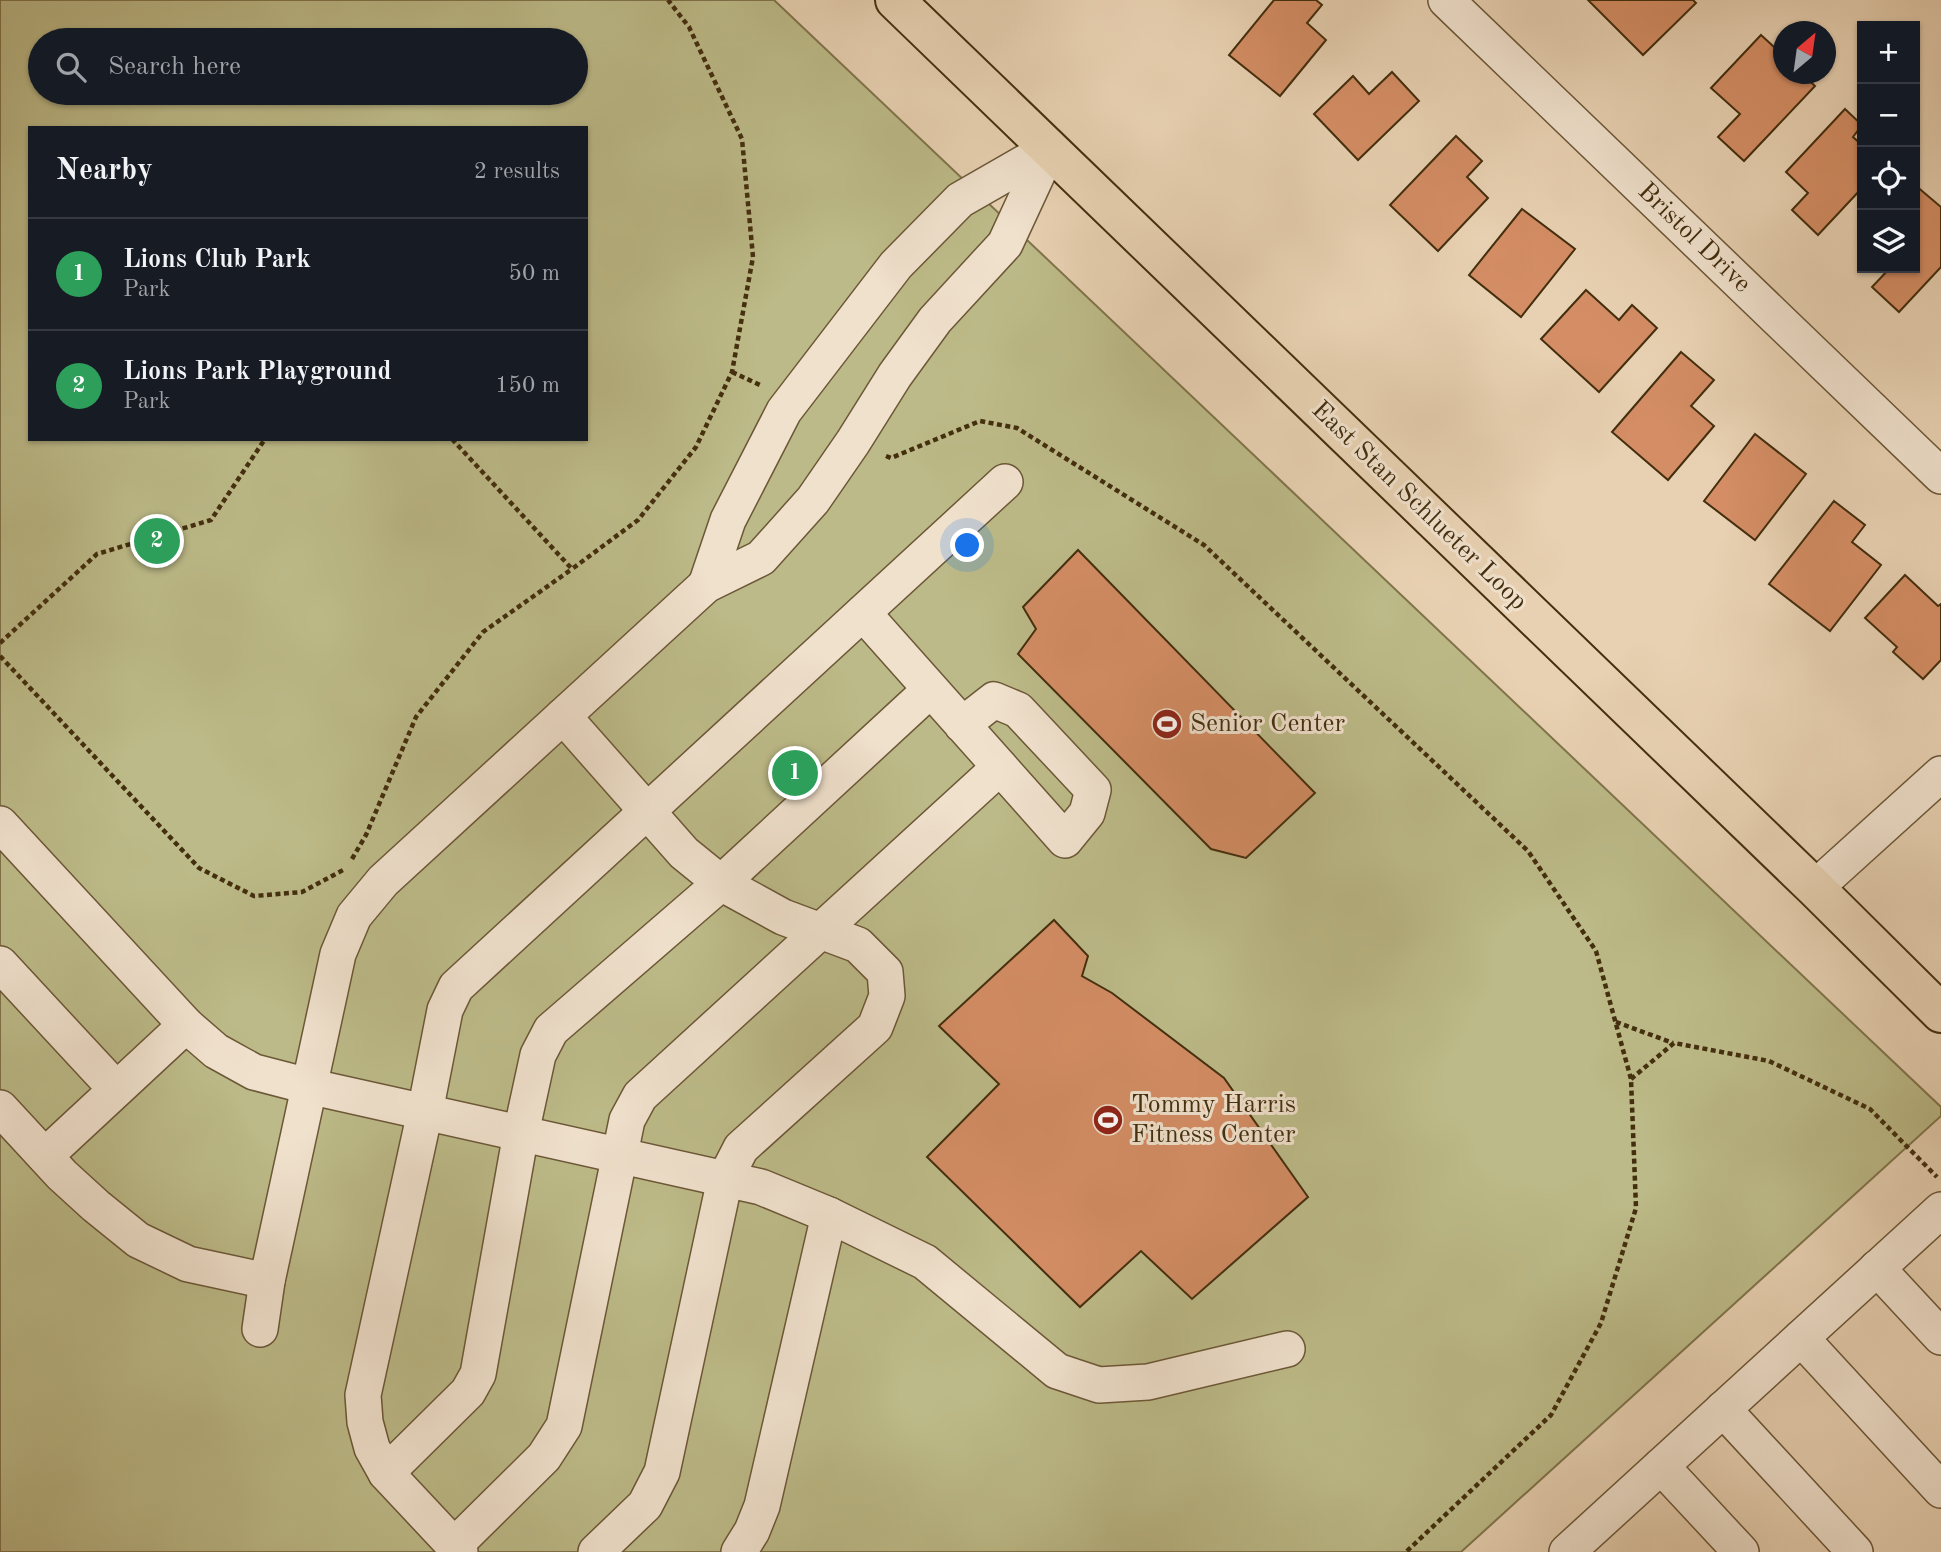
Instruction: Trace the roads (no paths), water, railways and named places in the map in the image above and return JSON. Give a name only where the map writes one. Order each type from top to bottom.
[{"type":"main road","name":"East Stan Schlueter Loop","points":[[895,0],[1815,888],[1941,1013]]},
{"type":"street","name":"Bristol Drive","points":[[1446,0],[1941,476]]},
{"type":"street","points":[[706,585],[728,520],[791,401],[896,265],[960,201],[1049,149]]},
{"type":"street","points":[[260,1329],[267,1280],[338,954],[354,916],[383,881],[706,585],[761,558],[813,499],[935,320],[1005,244],[1049,149]]},
{"type":"street","points":[[1000,768],[640,1096],[627,1120],[564,1426],[544,1457],[457,1549],[386,1473],[372,1448],[365,1422],[363,1395],[445,1010],[456,987],[1005,482]]},
{"type":"street","points":[[863,613],[930,690],[1065,840],[1087,813],[1093,790],[1018,710],[994,700],[962,725]]},
{"type":"street","points":[[386,1473],[468,1392],[478,1374],[521,1133],[538,1055],[551,1030],[721,883],[930,690]]},
{"type":"street","points":[[563,716],[684,853],[721,883],[783,917],[858,945],[885,972],[887,996],[875,1027],[741,1148],[725,1179],[662,1472],[645,1505],[596,1552]]},
{"type":"street","points":[[1815,888],[1941,774]]},
{"type":"street","points":[[0,824],[186,1025],[216,1051],[254,1072],[761,1187],[829,1215],[925,1262],[1057,1371],[1099,1385],[1148,1382],[1287,1349]]},
{"type":"street","points":[[0,964],[116,1089]]},
{"type":"street","points":[[45,1156],[186,1025]]},
{"type":"street","points":[[0,1108],[96,1206],[138,1240],[188,1264],[267,1280]]},
{"type":"street","points":[[1567,1552],[1941,1210]]},
{"type":"street","points":[[739,1552],[762,1506],[829,1215]]},
{"type":"street","points":[[1877,1268],[1941,1337]]},
{"type":"street","points":[[1801,1338],[1941,1490]]},
{"type":"street","points":[[1723,1409],[1855,1552]]},
{"type":"street","points":[[1661,1466],[1741,1552]]},
{"type":"place","name":"Lions Park Playground","points":[[157,541]]},
{"type":"place","name":"Senior Center","points":[[1167,724]]},
{"type":"place","name":"Lions Club Park","points":[[795,773]]},
{"type":"place","name":"Tommy Harris Fitness Center","points":[[1108,1120]]}]
